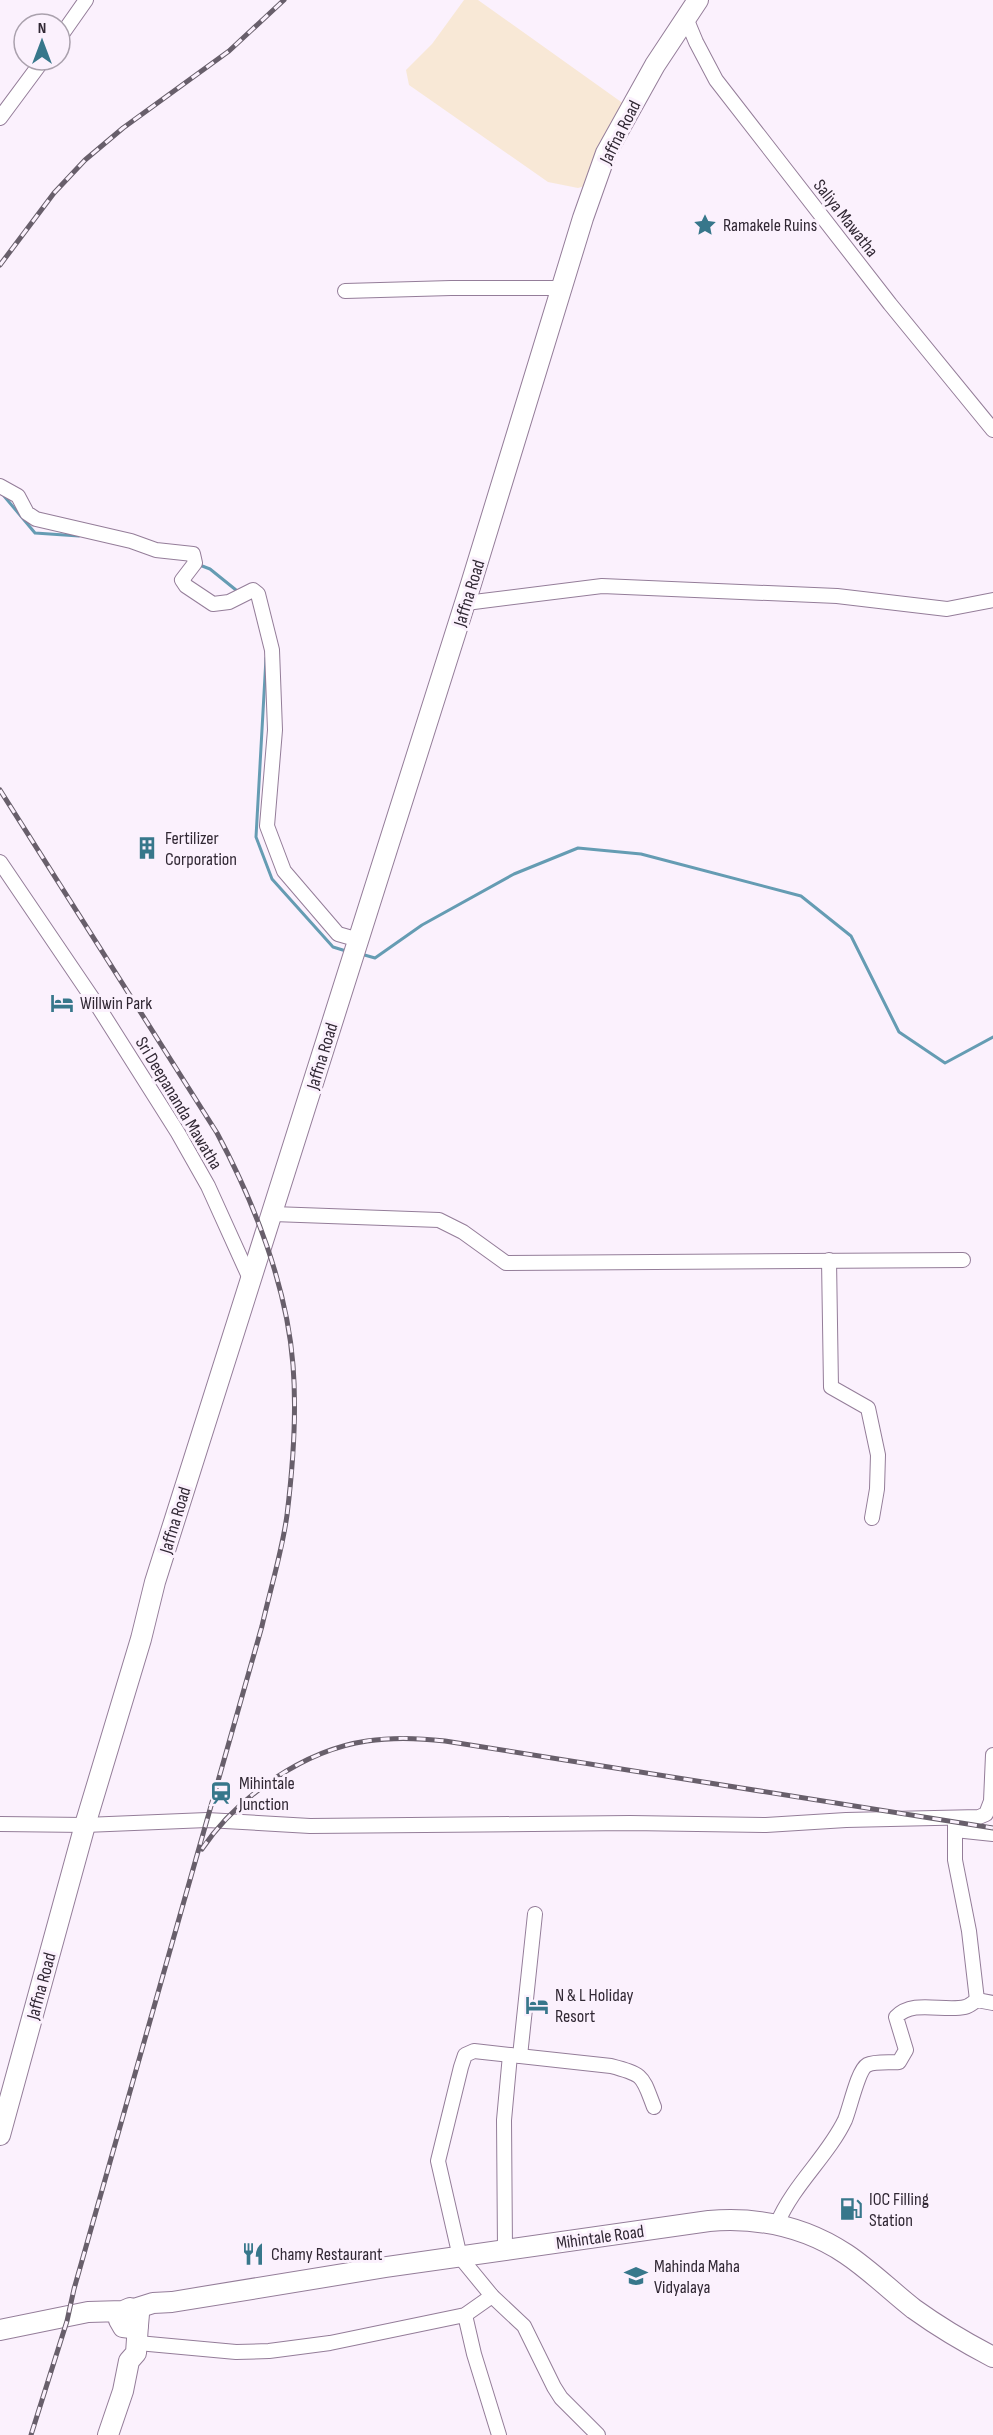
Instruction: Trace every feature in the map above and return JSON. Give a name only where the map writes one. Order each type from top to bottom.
[{"type":"highway","name":"Jaffna Road","points":[[0,2134],[85,1825],[138,1650],[155,1582],[466,603],[583,218],[606,153],[655,65],[698,0]]},
{"type":"highway","name":"Mihintale Road","points":[[131,2323],[153,2303],[709,2221],[748,2220],[777,2224],[829,2243],[848,2255],[915,2309],[993,2357]]},
{"type":"highway","points":[[0,2330],[88,2312],[131,2323]]},
{"type":"highway","points":[[0,2338],[67,2321],[131,2323]]},
{"type":"highway","points":[[108,2435],[123,2391],[129,2361],[125,2352],[131,2323]]},
{"type":"street","points":[[72,20],[86,0]]},
{"type":"street","name":"Saliya Mawatha","points":[[686,18],[716,80],[890,304],[993,430]]},
{"type":"street","points":[[0,118],[34,72]]},
{"type":"street","points":[[345,291],[561,288]]},
{"type":"street","points":[[0,486],[18,496],[27,513],[36,519],[131,541],[156,550],[193,554],[194,565],[182,580],[186,586],[213,604],[229,602],[253,590],[258,594],[272,650],[275,730],[267,826],[284,871],[338,934],[356,949]]},
{"type":"street","points":[[466,603],[602,586],[837,596],[947,609],[993,600]]},
{"type":"street","name":"Sri Deepananda Mawatha","points":[[0,862],[99,1008],[178,1133],[208,1186],[251,1281]]},
{"type":"street","points":[[273,1214],[439,1220],[463,1232],[506,1263],[963,1260]]},
{"type":"street","points":[[829,1260],[831,1386],[868,1408],[878,1455],[878,1489],[872,1518]]},
{"type":"street","points":[[955,1824],[981,1817],[988,1812],[991,1801],[993,1755]]},
{"type":"street","points":[[0,1824],[85,1825],[207,1820],[310,1826],[619,1823],[766,1825],[846,1820],[955,1824],[993,1834]]},
{"type":"street","points":[[955,1824],[955,1860],[969,1931],[977,2000]]},
{"type":"street","points":[[506,2250],[504,2120],[536,1914]]},
{"type":"street","points":[[777,2224],[790,2199],[844,2122],[854,2099],[861,2071],[867,2065],[899,2062],[906,2050],[896,2017],[902,2010],[966,2007],[977,2000],[993,2003]]},
{"type":"street","points":[[598,2435],[561,2398],[524,2326],[492,2296],[460,2257],[438,2161],[465,2055],[474,2051],[611,2066],[630,2071],[644,2079],[654,2107]]},
{"type":"street","points":[[131,2323],[236,2352],[269,2351],[330,2343],[465,2315],[492,2296]]},
{"type":"street","points":[[465,2315],[474,2354],[499,2435]]},
{"type":"shaded area","points":[[464,0],[478,0],[631,109],[595,183],[578,188],[548,182],[409,85],[406,70],[432,44]]},
{"type":"waterway","points":[[4,496],[35,533],[79,536]]},
{"type":"waterway","points":[[197,564],[210,569],[236,590]]},
{"type":"waterway","points":[[266,658],[256,837],[272,879],[333,947],[346,951]]},
{"type":"waterway","points":[[361,954],[375,958],[422,925],[514,874],[578,848],[641,854],[801,896],[851,936],[899,1032],[945,1063],[993,1037]]},
{"type":"railway","points":[[0,265],[54,193],[85,160],[123,128],[229,51],[284,0]]},
{"type":"railway","points":[[0,790],[217,1133],[244,1187],[267,1245],[284,1305],[290,1335],[295,1403],[293,1459],[285,1529],[262,1626],[74,2289],[67,2321],[31,2435]]},
{"type":"railway","points":[[202,1849],[234,1811],[253,1794],[296,1765],[343,1746],[396,1738],[445,1741],[993,1828]]},
{"type":"place","name":"Ramakele Ruins","points":[[705,225]]},
{"type":"place","name":"Fertilizer Corporation","points":[[147,848]]},
{"type":"place","name":"Willwin Park","points":[[62,1003]]},
{"type":"place","name":"Mihintale Junction","points":[[221,1793]]},
{"type":"place","name":"N & L Holiday Resort","points":[[537,2005]]},
{"type":"place","name":"IOC Filling Station","points":[[851,2209]]},
{"type":"place","name":"Chamy Restaurant","points":[[253,2254]]},
{"type":"place","name":"Mahinda Maha Vidyalaya","points":[[636,2276]]}]
